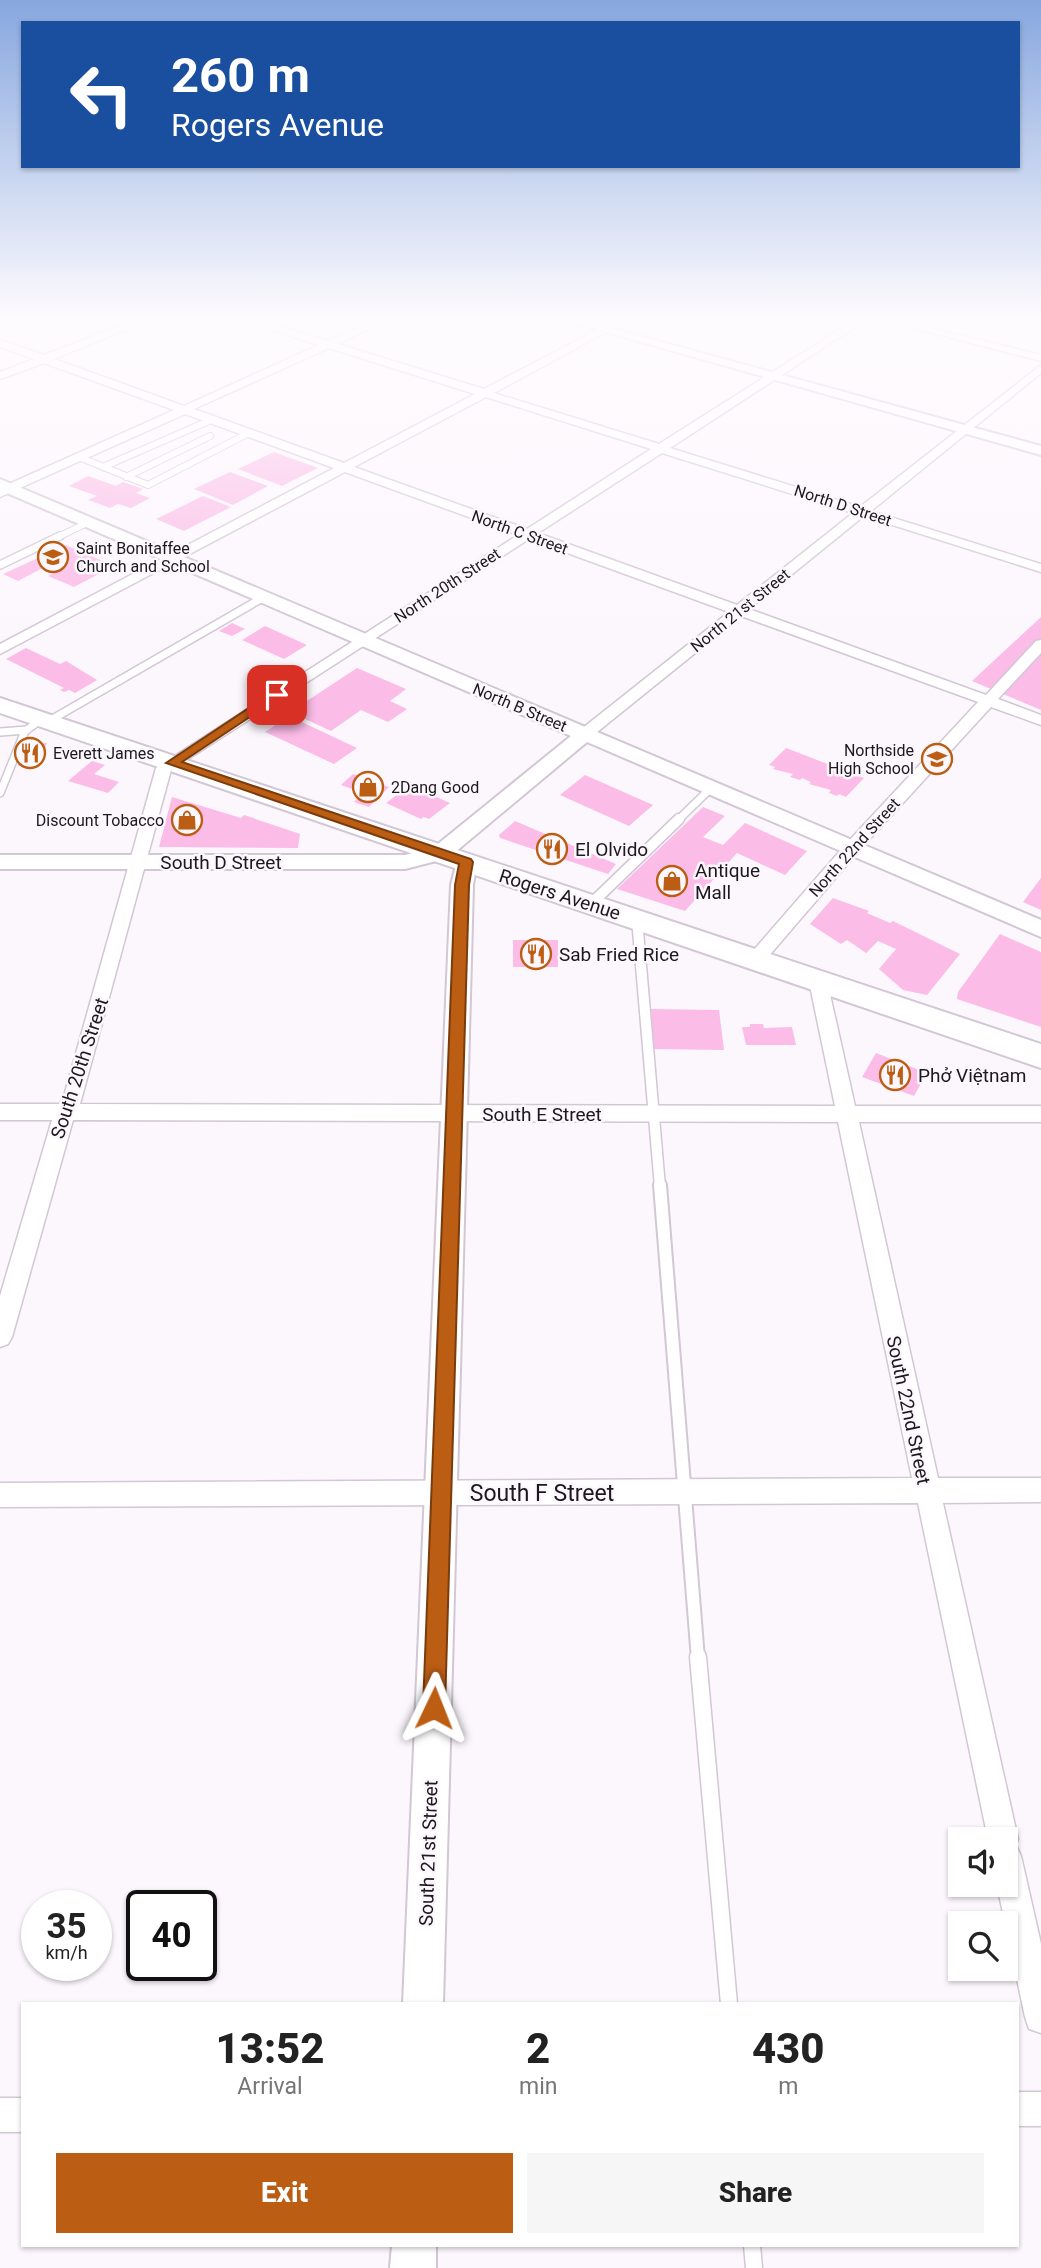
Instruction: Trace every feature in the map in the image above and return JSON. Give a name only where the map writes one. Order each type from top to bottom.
[{"type":"main road","name":"Rogers Avenue","points":[[0,705],[39,723],[173,763],[1041,1056]]},
{"type":"street","points":[[3,489],[153,424]]},
{"type":"street","name":"North C Street","points":[[222,424],[1041,720]]},
{"type":"street","points":[[0,650],[427,424]]},
{"type":"street","name":"North D Street","points":[[584,424],[1041,568]]},
{"type":"street","name":"North 20th Street","points":[[173,763],[698,424]]},
{"type":"street","points":[[942,424],[1041,451]]},
{"type":"street","name":"North 21st Street","points":[[453,858],[585,734],[972,424]]},
{"type":"street","name":"North B Street","points":[[3,489],[173,558],[1041,929]]},
{"type":"street","name":"North 22nd Street","points":[[755,959],[852,848],[1041,643]]},
{"type":"street","name":"South 20th Street","points":[[0,1337],[60,1129],[75,1096],[136,862],[164,768],[173,763]]},
{"type":"street","name":"South D Street","points":[[0,862],[405,862],[453,858]]},
{"type":"street","name":"South 21st Street","points":[[423,2002],[462,885],[453,858]]},
{"type":"street","name":"South 22nd Street","points":[[818,981],[1000,1827]]},
{"type":"street","name":"South E Street","points":[[0,1112],[1041,1114]]},
{"type":"street","name":"South F Street","points":[[0,1495],[1041,1490]]},
{"type":"street","points":[[1015,1897],[1041,2017]]},
{"type":"street","points":[[1019,2109],[1041,2109]]},
{"type":"street","points":[[0,2115],[21,2115]]},
{"type":"street","points":[[413,2268],[414,2247]]},
{"type":"lane","points":[[103,467],[202,424]]},
{"type":"lane","points":[[190,429],[229,444]]},
{"type":"lane","points":[[79,457],[148,485],[249,433]]},
{"type":"lane","points":[[126,477],[210,436]]},
{"type":"lane","points":[[0,565],[89,523]]},
{"type":"lane","points":[[0,732],[39,723],[264,597]]},
{"type":"lane","points":[[0,793],[39,723]]},
{"type":"lane","points":[[591,904],[711,788]]},
{"type":"lane","points":[[637,919],[655,1114],[682,1491],[729,2002]]},
{"type":"lane","points":[[751,2247],[754,2268]]},
{"type":"building","points":[[274,452],[318,468],[282,486],[238,469]]},
{"type":"building","points":[[230,472],[268,486],[233,505],[194,489]]},
{"type":"building","points":[[88,476],[116,486],[123,482],[143,489],[136,493],[150,498],[131,508],[118,504],[110,508],[88,500],[97,496],[69,486]]},
{"type":"building","points":[[203,496],[231,507],[184,531],[156,519]]},
{"type":"building","points":[[66,545],[114,566],[74,587],[48,576],[65,567],[54,562],[18,581],[3,574]]},
{"type":"building","points":[[1041,617],[1041,710],[972,681]]},
{"type":"building","points":[[232,623],[245,629],[232,636],[219,631]]},
{"type":"building","points":[[265,626],[307,645],[284,659],[242,640]]},
{"type":"building","points":[[26,648],[60,664],[66,661],[97,680],[75,693],[69,690],[64,692],[60,690],[64,688],[6,659]]},
{"type":"building","points":[[357,668],[406,689],[390,701],[407,709],[388,722],[361,710],[331,731],[290,712]]},
{"type":"building","points":[[289,716],[357,748],[334,764],[265,732]]},
{"type":"building","points":[[47,743],[39,766],[18,766],[26,744]]},
{"type":"building","points":[[786,748],[864,778],[846,797],[829,793],[831,790],[809,784],[811,782],[802,778],[800,780],[790,777],[793,774],[773,769],[775,767],[769,765]]},
{"type":"building","points":[[92,761],[105,765],[94,774],[119,782],[108,793],[68,781]]},
{"type":"building","points":[[353,774],[389,787],[369,807],[354,802],[363,793],[341,785]]},
{"type":"building","points":[[585,775],[653,805],[629,826],[560,795]]},
{"type":"building","points":[[410,785],[450,803],[429,819],[421,819],[386,803]]},
{"type":"building","points":[[172,797],[241,818],[244,815],[300,834],[298,848],[159,847]]},
{"type":"building","points":[[703,807],[725,816],[703,837],[723,845],[745,823],[807,851],[785,875],[737,853],[685,911],[617,889]]},
{"type":"building","points":[[515,821],[616,864],[608,874],[500,838],[499,835]]},
{"type":"building","points":[[1041,878],[1041,910],[1023,902]]},
{"type":"building","points":[[833,898],[869,911],[867,913],[890,923],[893,921],[960,954],[927,995],[903,990],[879,969],[896,949],[878,941],[866,953],[847,940],[841,944],[810,924]]},
{"type":"building","points":[[1000,934],[1041,952],[1041,1027],[957,999],[958,992]]},
{"type":"building","points":[[513,940],[558,940],[558,967],[513,967]]},
{"type":"building","points":[[651,1009],[719,1010],[724,1050],[654,1049]]},
{"type":"building","points":[[750,1024],[763,1024],[764,1028],[792,1027],[796,1045],[746,1045],[742,1027],[750,1027]]},
{"type":"building","name":"Phở Việtnam","points":[[876,1053],[927,1073],[914,1096],[862,1077]]},
{"type":"place","name":"Saint Bonitaffee Church and School","points":[[53,557]]},
{"type":"place","name":"Everett James","points":[[30,753]]},
{"type":"place","name":"Northside High School","points":[[937,759]]},
{"type":"place","name":"2Dang Good","points":[[368,787]]},
{"type":"place","name":"Discount Tobacco","points":[[187,820]]},
{"type":"place","name":"El Olvido","points":[[552,849]]},
{"type":"place","name":"Antique Mall","points":[[672,881]]},
{"type":"place","name":"Sab Fried Rice","points":[[536,954]]},
{"type":"place","name":"Phở Việtnam","points":[[895,1075]]},
{"type":"route","points":[[277,695],[173,763],[466,862],[462,885],[434,1708]]}]
